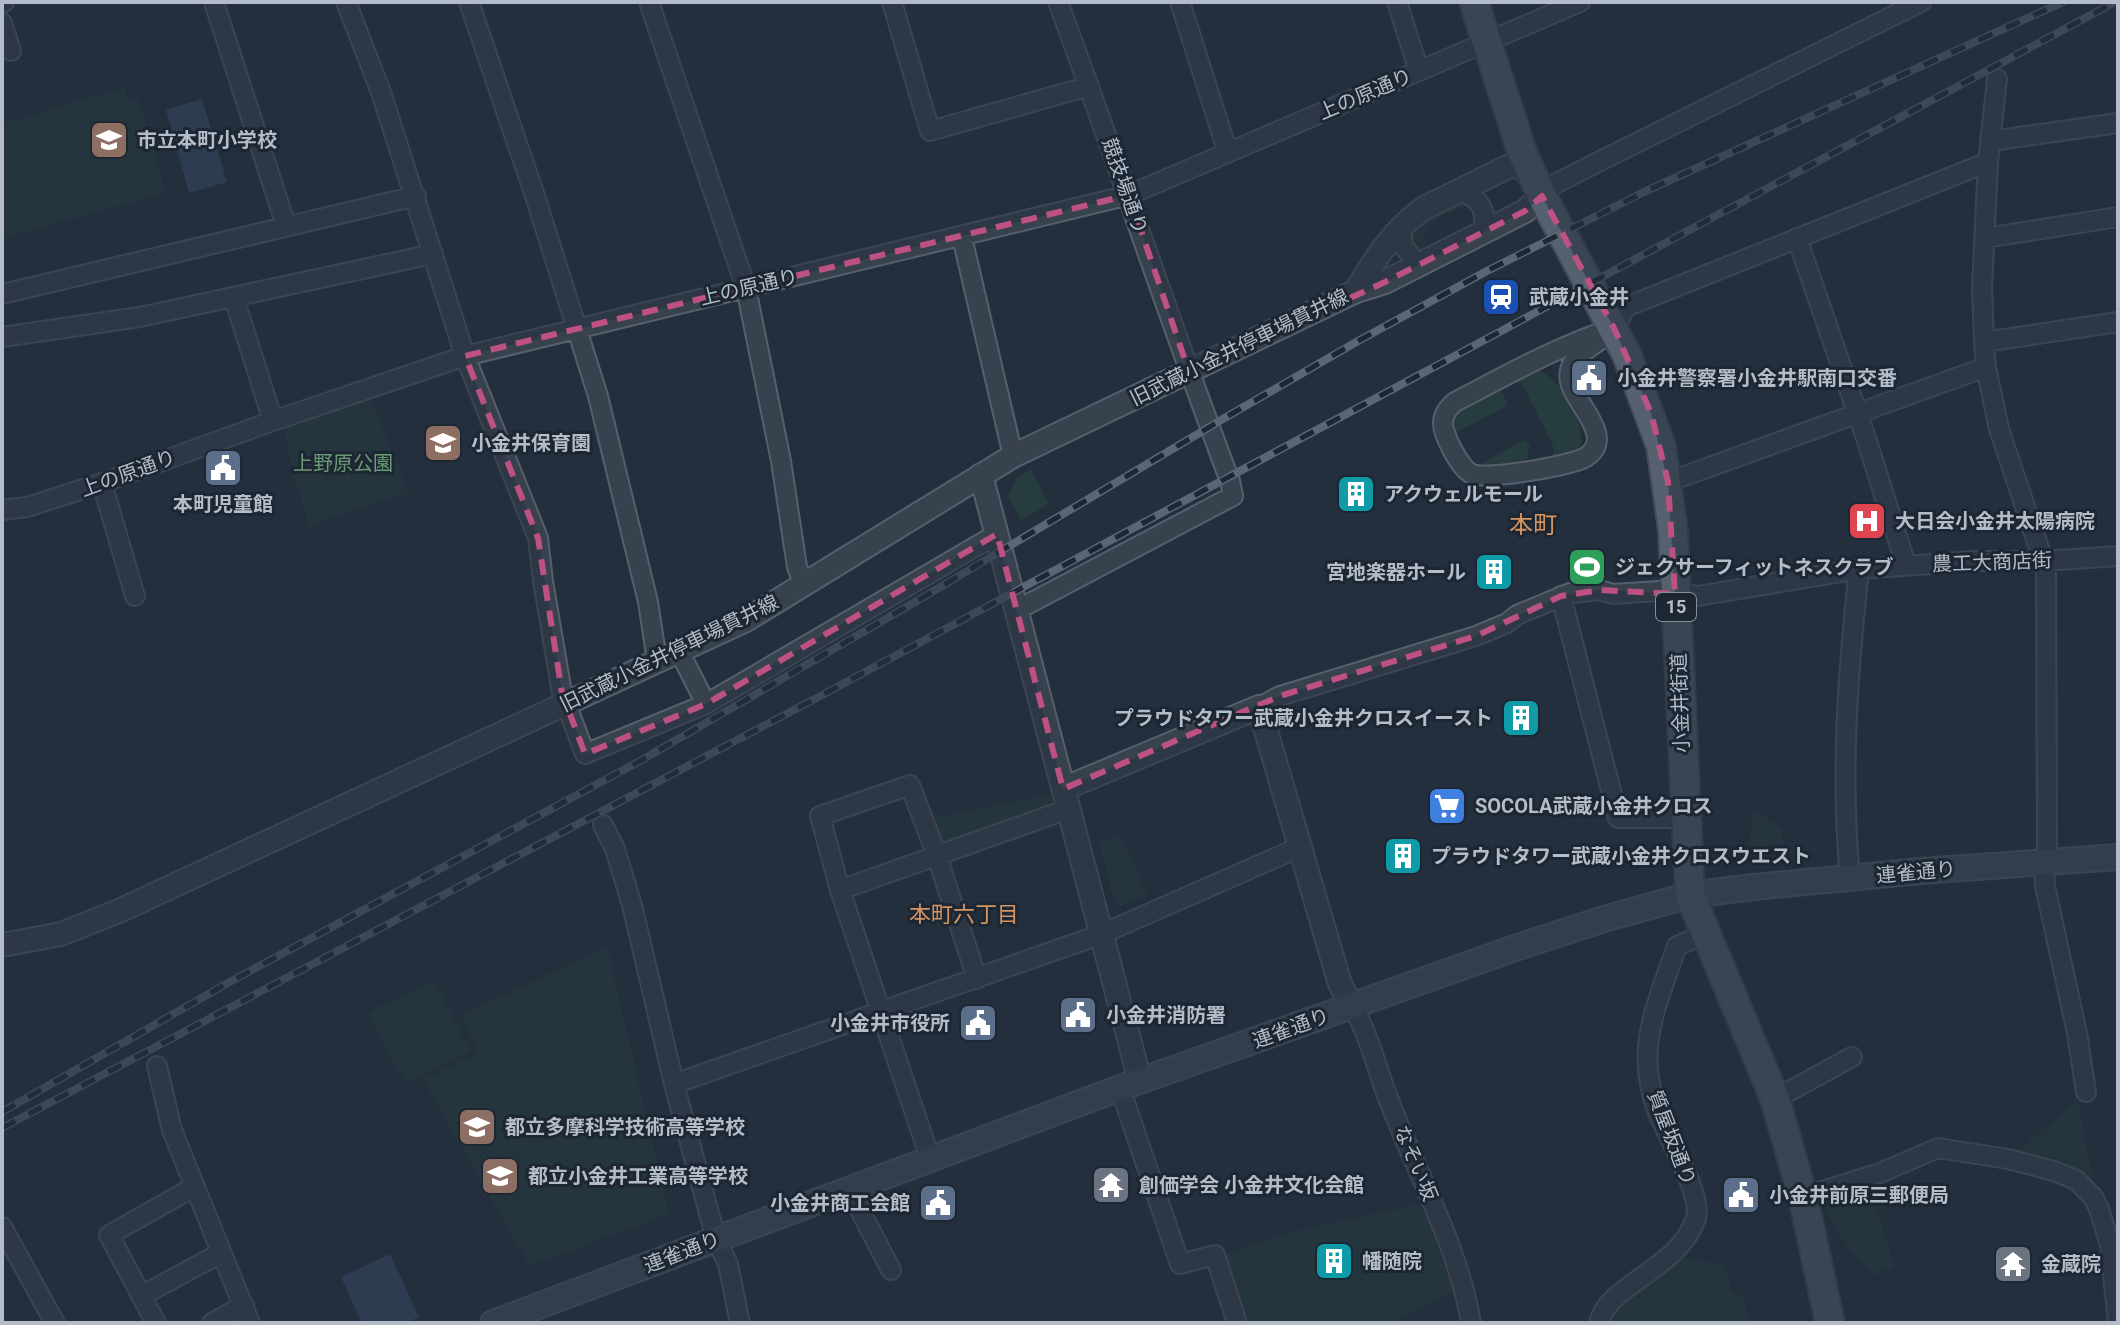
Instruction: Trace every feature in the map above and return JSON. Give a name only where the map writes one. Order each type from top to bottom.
[{"type":"main road","name":"小金井街道","points":[[1474,2],[1514,160],[1542,196],[1614,328],[1651,413],[1668,482],[1690,895],[1775,1099],[1803,1197],[1830,1323]]},
{"type":"main road","name":"連雀通り","points":[[493,1323],[1130,1085],[1515,948],[1690,895],[1850,878],[2118,857]]},
{"type":"street","points":[[214,2],[286,226]]},
{"type":"street","points":[[346,2],[416,196],[465,356],[538,538],[565,704],[585,754],[706,704],[997,534]]},
{"type":"street","points":[[469,2],[598,396],[648,602],[657,661]]},
{"type":"street","points":[[649,2],[746,288],[781,461],[797,567],[804,585]]},
{"type":"street","points":[[892,2],[930,131],[1089,86]]},
{"type":"street","name":"競技場通り","points":[[1017,610],[1233,496],[1129,195],[1058,2]]},
{"type":"street","points":[[1180,2],[1228,153]]},
{"type":"street","points":[[1397,2],[1419,71]]},
{"type":"street","name":"上の原通り","points":[[2,510],[27,507],[102,483],[465,356],[1129,195],[1580,2]]},
{"type":"street","points":[[1542,196],[1555,184],[1588,167],[1921,2]]},
{"type":"street","points":[[2,23],[11,51]]},
{"type":"street","points":[[1997,79],[1988,162],[1982,288],[1986,367],[1999,429],[2044,561],[2048,722],[2045,886],[2077,1033],[2086,1092]]},
{"type":"street","points":[[1991,141],[2118,123]]},
{"type":"street","points":[[1356,291],[1385,245],[1401,227],[1424,208],[1514,160]]},
{"type":"street","points":[[1570,383],[1570,372],[1577,356],[1614,328],[1626,307],[1988,162]]},
{"type":"street","points":[[1460,191],[1474,197],[1482,207],[1485,220],[1482,233]]},
{"type":"street","points":[[2,294],[416,196]]},
{"type":"street","name":"旧武蔵小金井停車場貫井線","points":[[2,945],[61,934],[119,911],[746,620],[1013,456],[1356,291],[1385,282],[1525,211],[1542,196]]},
{"type":"street","points":[[1985,238],[2118,217]]},
{"type":"street","points":[[1401,227],[1403,246],[1419,265]]},
{"type":"street","points":[[962,237],[1013,456]]},
{"type":"street","points":[[1797,238],[1906,565]]},
{"type":"street","points":[[2,337],[140,317],[433,254]]},
{"type":"street","points":[[234,298],[273,421]]},
{"type":"street","points":[[1984,342],[2118,322]]},
{"type":"street","points":[[1532,363],[1548,364],[1570,383],[1597,435],[1596,446],[1587,456],[1557,467],[1483,476],[1468,473],[1444,430],[1447,410],[1455,402],[1532,363],[1584,338],[1614,328]]},
{"type":"street","points":[[1668,482],[1986,367]]},
{"type":"street","points":[[981,475],[1102,934],[1130,1085],[1180,1264],[1215,1255],[1237,1323]]},
{"type":"street","points":[[102,483],[135,596]]},
{"type":"street","name":"農工大商店街","points":[[1259,707],[1280,696],[1476,636],[1561,596],[1600,590],[1613,594],[1659,591],[1698,596],[1859,569],[2118,556]]},
{"type":"street","points":[[1850,878],[1845,810],[1846,706],[1859,569]]},
{"type":"street","points":[[1561,596],[1618,818],[1685,818]]},
{"type":"street","points":[[679,651],[706,704]]},
{"type":"street","points":[[840,890],[937,856],[1066,799],[1259,707],[1340,984],[1352,1006]]},
{"type":"street","points":[[930,1158],[840,890],[820,816],[910,785],[977,979]]},
{"type":"street","points":[[603,825],[615,849],[632,905],[674,1084],[716,1239],[728,1264],[740,1323]]},
{"type":"street","points":[[674,1084],[1102,934],[1300,847]]},
{"type":"street","name":"質屋坂通り","points":[[1599,1323],[1600,1315],[1620,1293],[1679,1250],[1696,1218],[1695,1195],[1654,1101],[1647,1044],[1677,946],[1705,934]]},
{"type":"street","name":"なそい坂","points":[[1352,1006],[1361,1022],[1390,1104],[1440,1218],[1467,1299],[1471,1323]]},
{"type":"street","points":[[1775,1099],[1852,1057]]},
{"type":"street","points":[[157,1066],[172,1130],[247,1314],[212,1323]]},
{"type":"street","points":[[1803,1197],[1880,1173],[1938,1148],[2034,1164],[2076,1180],[2093,1197],[2114,1244],[2118,1323]]},
{"type":"street","points":[[156,1323],[109,1235],[194,1187]]},
{"type":"street","points":[[849,1189],[891,1270]]},
{"type":"street","points":[[2,1227],[55,1323]]},
{"type":"street","points":[[141,1296],[221,1253]]},
{"type":"highlighted area","points":[[1129,195],[1189,372],[1385,282],[1525,211],[1542,196],[1614,328],[1651,413],[1668,482],[1675,594],[1600,590],[1561,596],[1476,636],[1280,696],[1063,789],[997,534],[706,704],[585,754],[562,693],[538,538],[465,356]]},
{"type":"green space","points":[[125,87],[129,102],[138,99],[166,193],[2,238],[2,124]]},
{"type":"green space","points":[[1462,199],[1468,204],[1427,227],[1424,234],[1429,254],[1422,255],[1412,244],[1424,221]]},
{"type":"green space","points":[[1537,370],[1554,381],[1575,414],[1580,446],[1566,456],[1552,458],[1554,449],[1551,441],[1524,388],[1515,380]]},
{"type":"green space","points":[[1495,390],[1501,392],[1506,406],[1455,431],[1453,423],[1461,409]]},
{"type":"green space","name":"上野原公園","points":[[371,398],[409,493],[309,526],[289,456],[284,426]]},
{"type":"green space","points":[[1524,440],[1530,445],[1527,459],[1480,466],[1480,464]]},
{"type":"green space","points":[[1031,469],[1049,504],[1021,520],[1008,495],[1017,478]]},
{"type":"green space","points":[[1050,795],[1049,808],[948,843],[937,840],[931,818]]},
{"type":"green space","points":[[1755,811],[1781,828],[1783,843],[1750,848]]},
{"type":"green space","points":[[1120,834],[1147,895],[1117,907],[1099,843]]},
{"type":"green space","points":[[607,946],[669,1214],[530,1266],[423,1080],[478,1053],[461,1016]]},
{"type":"green space","points":[[435,981],[470,1051],[405,1083],[368,1012]]},
{"type":"green space","points":[[2078,1100],[2091,1181],[2058,1158],[2017,1152]]},
{"type":"green space","points":[[1869,1184],[1894,1266],[1873,1275],[1843,1240],[1818,1196]]},
{"type":"green space","points":[[1425,1203],[1437,1249],[1452,1283],[1452,1293],[1397,1320],[1398,1323],[1252,1323],[1225,1254],[1297,1231]]},
{"type":"green space","points":[[1681,1256],[1724,1266],[1732,1291],[1744,1297],[1749,1323],[1610,1323],[1608,1314]]},
{"type":"water","points":[[202,99],[227,182],[189,193],[166,110]]},
{"type":"water","points":[[390,1254],[419,1317],[406,1323],[362,1323],[341,1277]]},
{"type":"railway","points":[[2,1112],[226,984],[640,761],[1228,416],[1487,271],[1646,191],[2063,2]]},
{"type":"railway","points":[[2,1128],[809,702],[2115,2]]},
{"type":"place","name":"市立本町小学校","points":[[109,140]]},
{"type":"place","name":"武蔵小金井","points":[[1501,297]]},
{"type":"place","name":"小金井警察署小金井駅南口交番","points":[[1589,378]]},
{"type":"place","name":"小金井保育園","points":[[443,443]]},
{"type":"place","name":"本町児童館","points":[[223,468]]},
{"type":"place","name":"アクウェルモール","points":[[1356,494]]},
{"type":"place","name":"大日会小金井太陽病院","points":[[1867,521]]},
{"type":"place","name":"ジェクサーフィットネスクラブ","points":[[1587,567]]},
{"type":"place","name":"宮地楽器ホール","points":[[1494,572]]},
{"type":"place","name":"プラウドタワー武蔵小金井クロスイースト","points":[[1521,718]]},
{"type":"place","name":"SOCOLA武蔵小金井クロス","points":[[1447,806]]},
{"type":"place","name":"プラウドタワー武蔵小金井クロスウエスト","points":[[1403,856]]},
{"type":"place","name":"小金井消防署","points":[[1078,1015]]},
{"type":"place","name":"小金井市役所","points":[[978,1023]]},
{"type":"place","name":"都立多摩科学技術高等学校","points":[[477,1127]]},
{"type":"place","name":"都立小金井工業高等学校","points":[[500,1176]]},
{"type":"place","name":"創価学会 小金井文化会館","points":[[1111,1185]]},
{"type":"place","name":"小金井前原三郵便局","points":[[1741,1195]]},
{"type":"place","name":"小金井商工会館","points":[[938,1203]]},
{"type":"place","name":"幡随院","points":[[1334,1261]]},
{"type":"place","name":"金蔵院","points":[[2013,1264]]},
{"type":"district","name":"本町","points":[[1533,525]]},
{"type":"district","name":"本町六丁目","points":[[964,914]]}]
